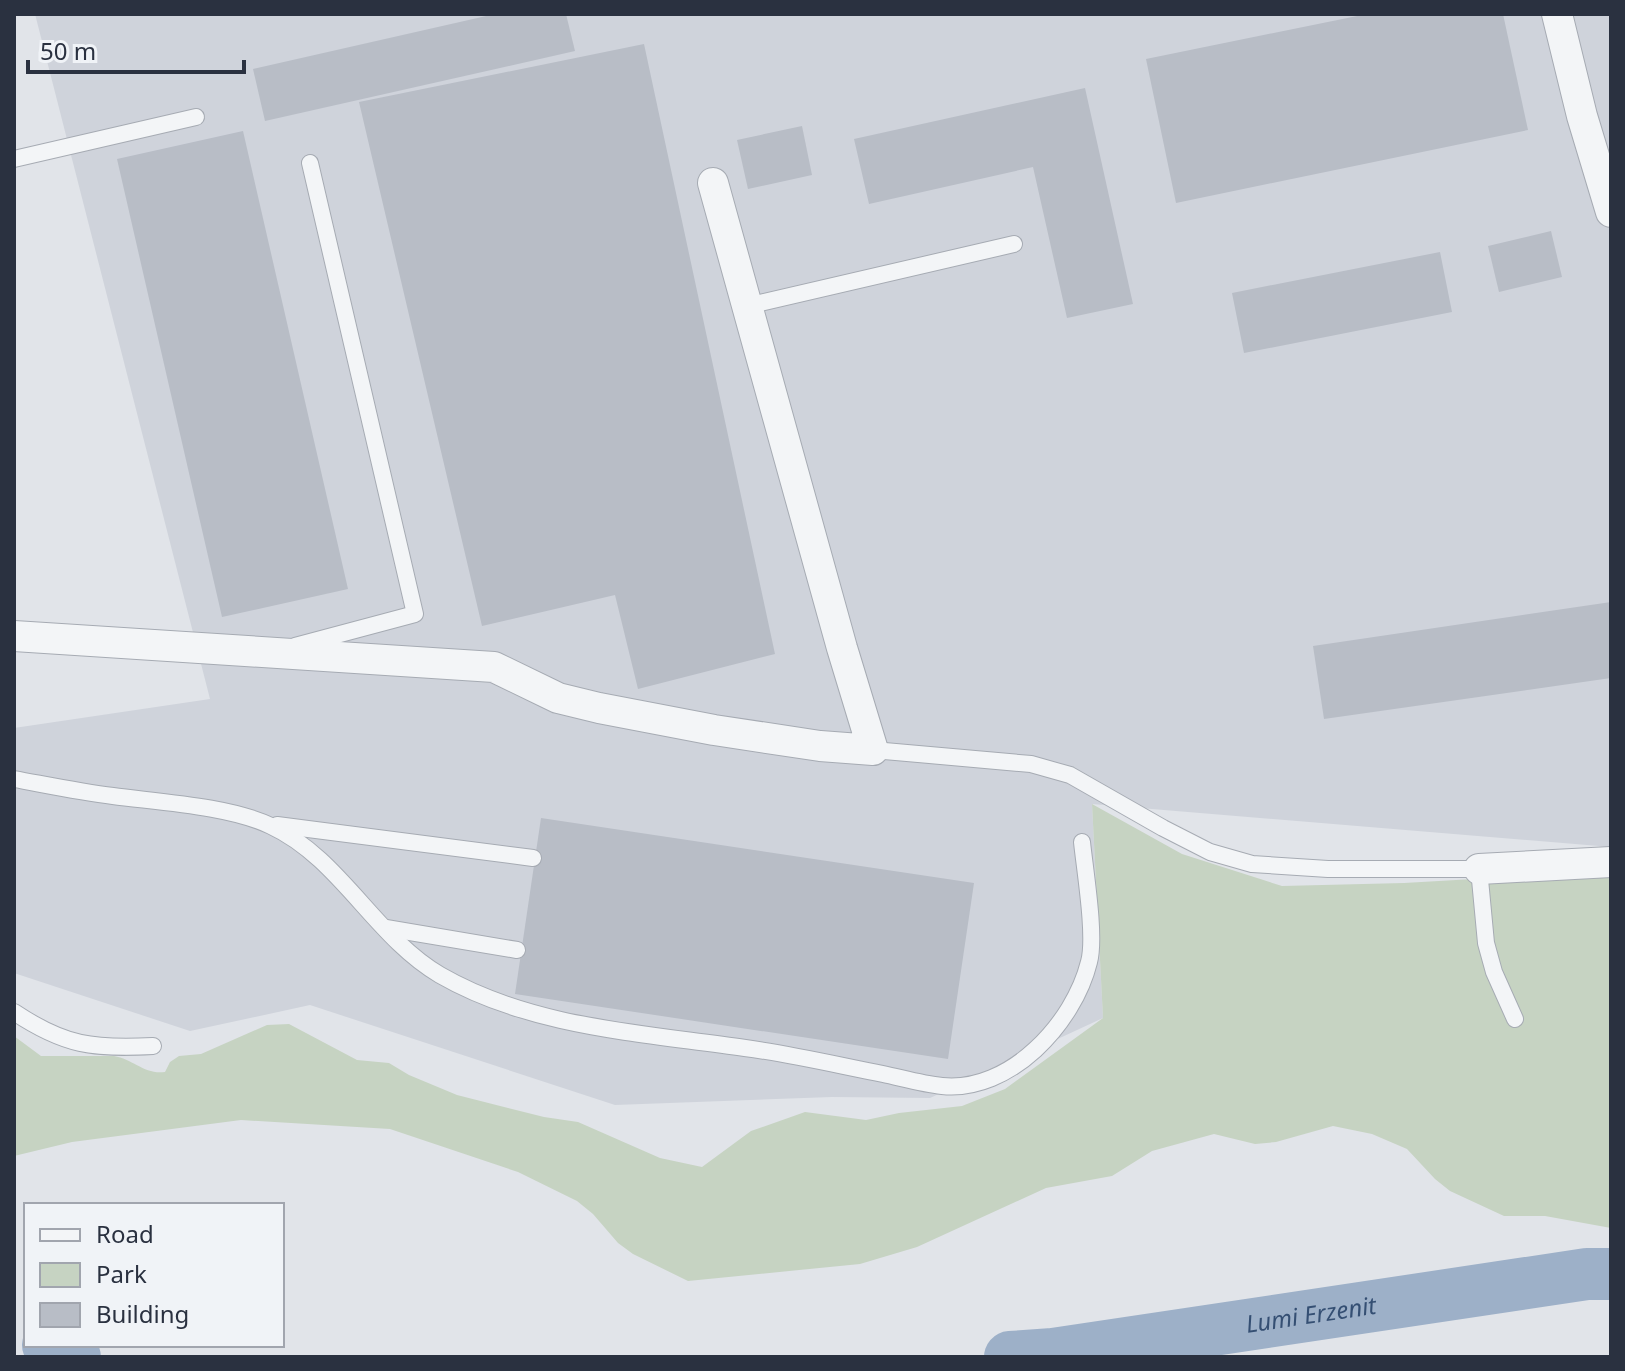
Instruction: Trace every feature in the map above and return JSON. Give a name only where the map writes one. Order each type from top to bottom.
[{"type":"street","points":[[1557,14],[1582,116],[1611,212]]},
{"type":"street","points":[[14,636],[494,667],[558,698],[599,708],[805,744],[873,750],[713,183]]},
{"type":"street","points":[[1479,869],[1611,862]]},
{"type":"lane","points":[[14,159],[196,117]]},
{"type":"lane","points":[[267,653],[415,614],[310,163]]},
{"type":"lane","points":[[747,306],[1014,244]]},
{"type":"lane","points":[[873,750],[1031,764],[1070,775],[1210,852],[1252,864],[1328,869],[1479,869],[1486,943],[1494,972],[1515,1019]]},
{"type":"lane","points":[[14,779],[92,794],[195,807],[268,824],[533,858]]},
{"type":"lane","points":[[268,824],[304,844],[410,953],[440,975],[521,1011],[580,1024],[770,1051],[943,1087],[978,1085],[1017,1064],[1051,1032],[1077,995],[1090,959],[1082,842]]},
{"type":"lane","points":[[386,928],[517,950]]},
{"type":"lane","points":[[14,1012],[44,1032],[84,1045],[116,1048],[153,1046]]},
{"type":"shaded area","points":[[35,14],[1611,14],[1611,847],[1092,804],[1103,1018],[930,1098],[832,1097],[615,1105],[310,1005],[190,1031],[14,973],[14,728],[210,699]]},
{"type":"green space","points":[[1092,804],[1182,854],[1282,886],[1404,883],[1611,871],[1611,1228],[1545,1216],[1504,1216],[1450,1191],[1407,1149],[1372,1134],[1333,1126],[1276,1142],[1255,1144],[1214,1134],[1152,1151],[1112,1176],[1046,1188],[917,1247],[860,1264],[688,1281],[633,1254],[577,1201],[518,1172],[390,1129],[241,1120],[72,1142],[14,1156],[14,1036],[41,1056],[114,1056],[151,1071],[165,1072],[170,1062],[179,1056],[201,1054],[267,1025],[289,1024],[357,1060],[389,1063],[457,1095],[544,1117],[578,1122],[660,1158],[702,1167],[751,1131],[805,1112],[866,1120],[962,1106],[1005,1089],[1103,1018]]},
{"type":"building","points":[[495,14],[566,14],[575,51],[265,121],[253,69]]},
{"type":"building","points":[[1367,14],[1503,14],[1528,130],[1176,203],[1146,59]]},
{"type":"building","points":[[644,44],[775,654],[638,689],[615,595],[482,626],[359,102]]},
{"type":"building","points":[[1085,88],[1133,304],[1067,318],[1033,167],[869,204],[854,139]]},
{"type":"building","points":[[802,126],[812,175],[748,189],[737,140]]},
{"type":"building","points":[[243,131],[348,589],[222,617],[117,159]]},
{"type":"building","points":[[1551,231],[1562,277],[1499,292],[1488,246]]},
{"type":"building","points":[[1440,252],[1452,312],[1244,353],[1232,293]]},
{"type":"building","points":[[1611,602],[1611,678],[1324,719],[1313,646]]},
{"type":"building","points":[[541,818],[974,883],[948,1059],[515,994]]},
{"type":"waterway","name":"Lumi Erzenit","points":[[1010,1357],[1053,1354],[1587,1274],[1611,1274]]},
{"type":"waterway","name":"Lumi Erzenit","points":[[52,1347],[75,1357]]}]
